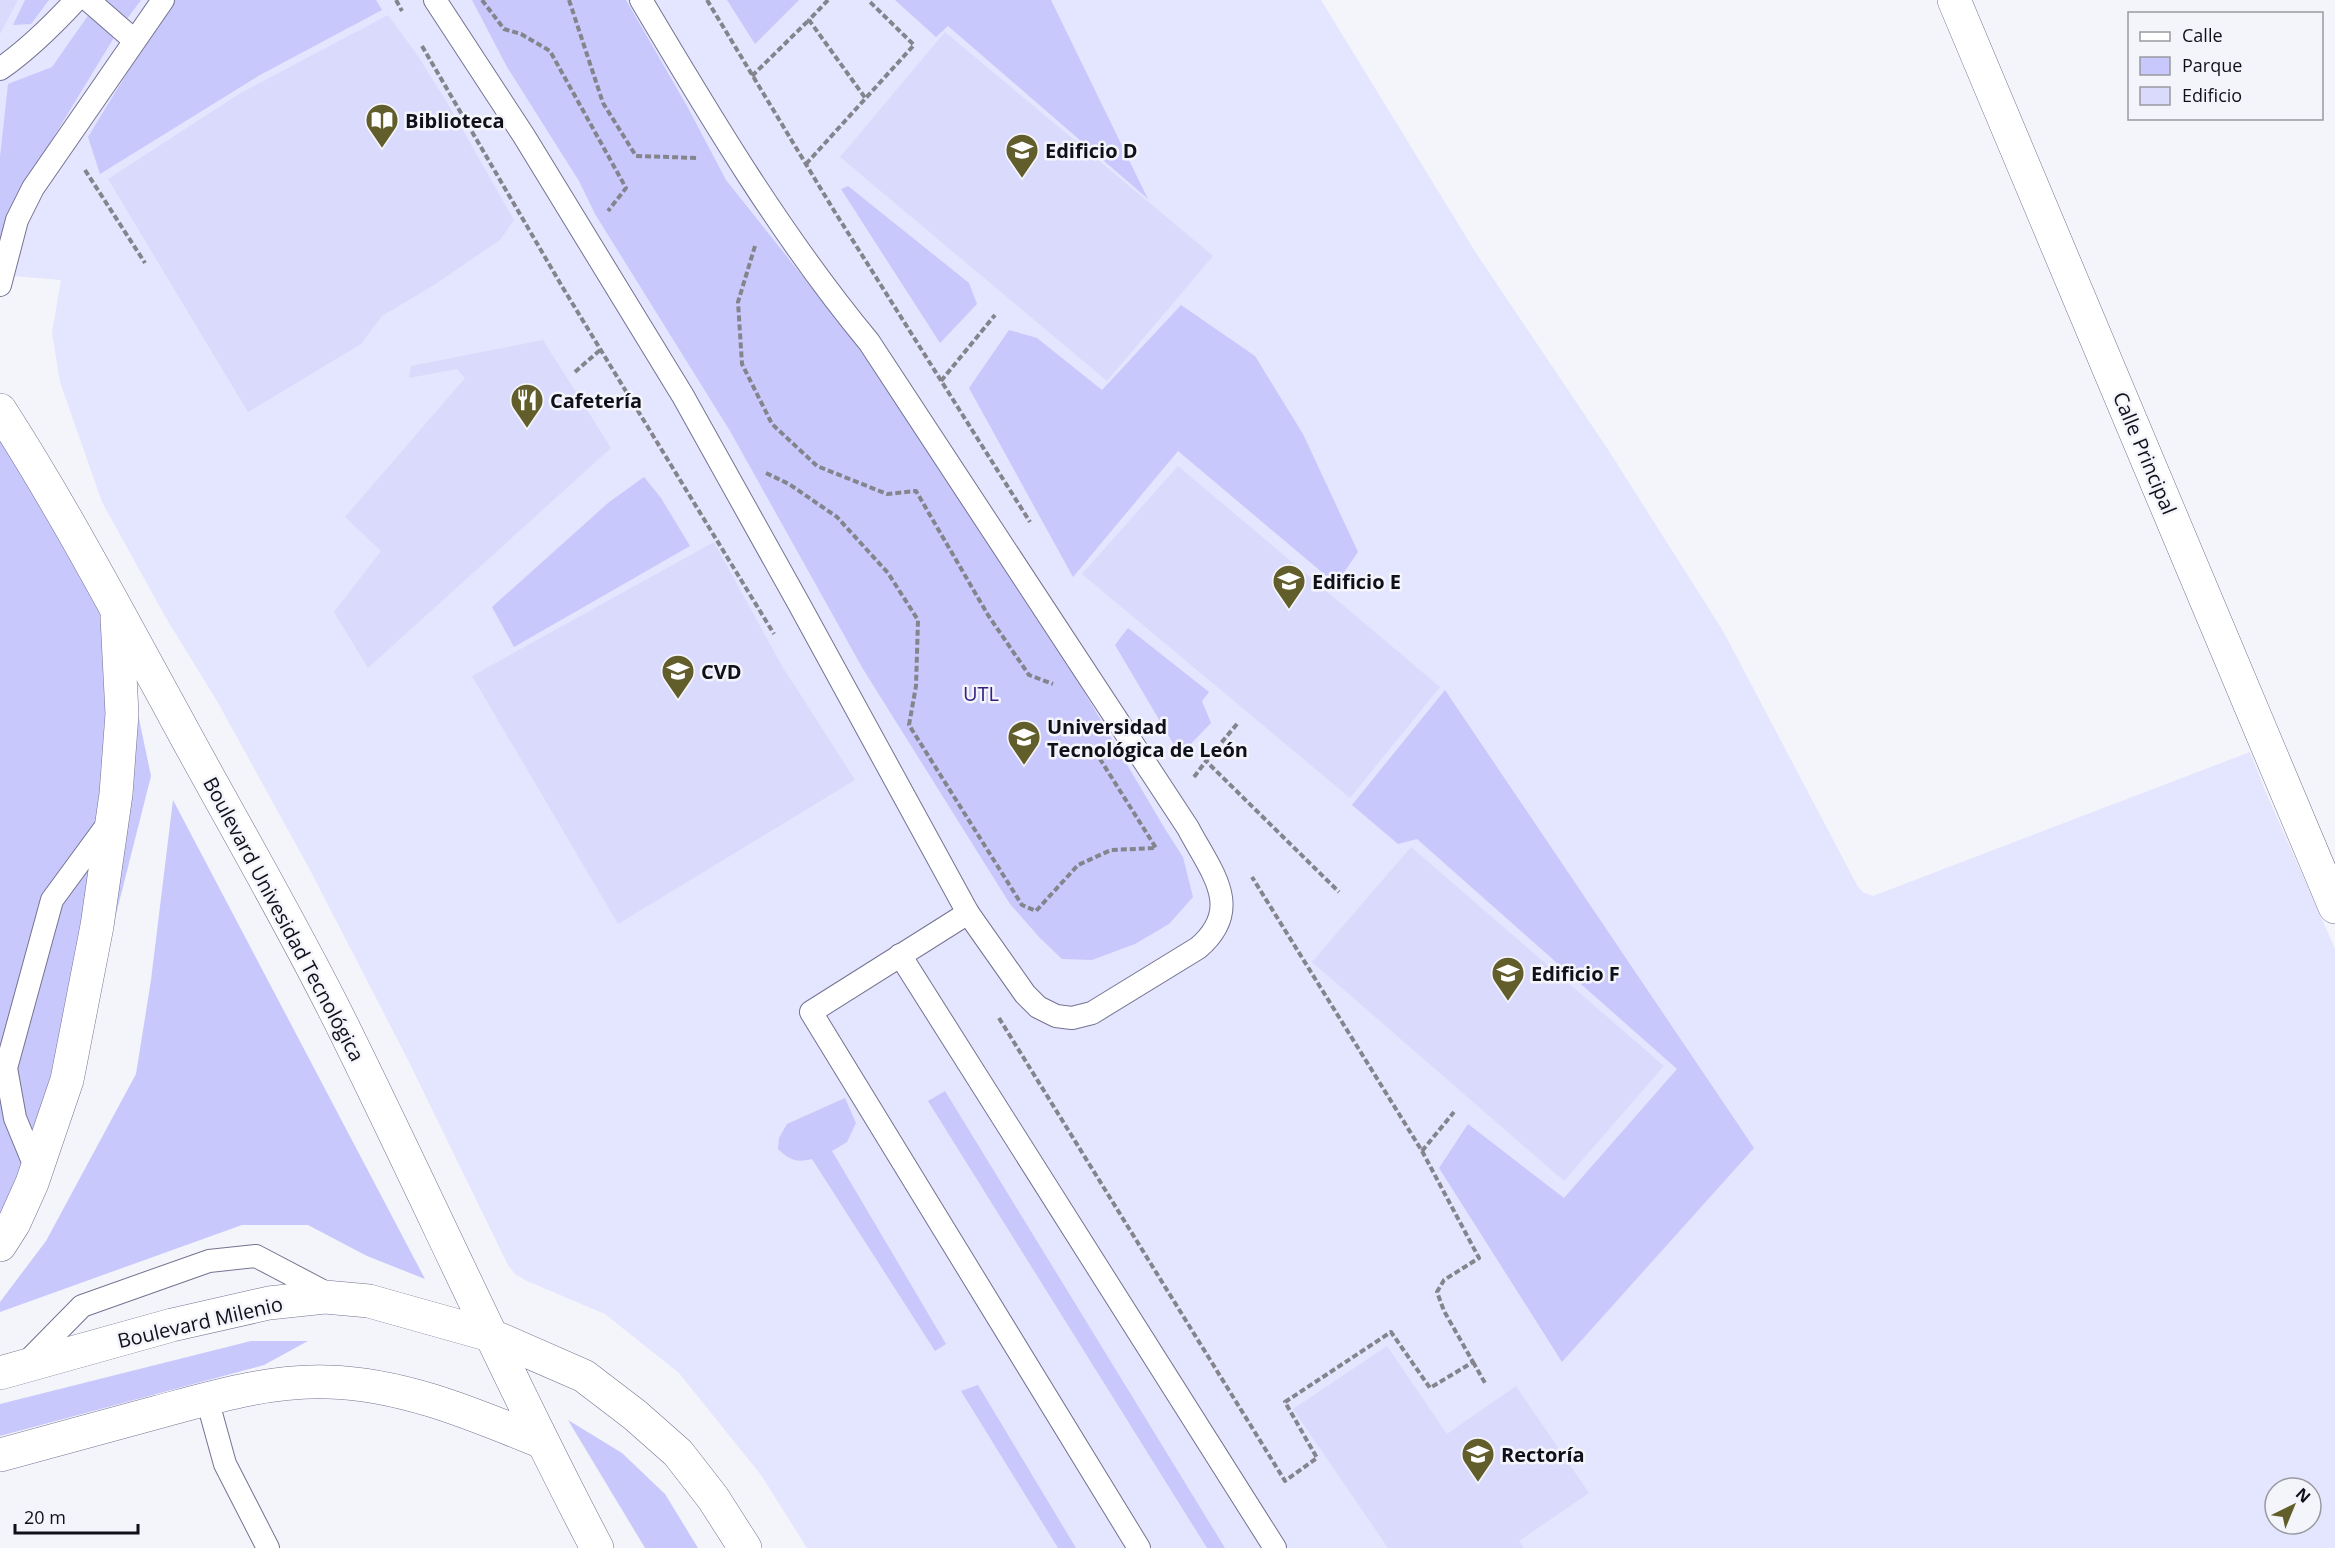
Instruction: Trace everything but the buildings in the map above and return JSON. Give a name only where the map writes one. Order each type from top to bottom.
[{"type":"street","name":"Calle Principal","points":[[1953,0],[2335,908]]},
{"type":"street","name":"Boulevard Univesidad Tecnológica","points":[[0,410],[39,470],[117,609],[272,891],[344,1028],[542,1442]]},
{"type":"street","points":[[0,1245],[14,1222],[36,1168],[67,1080],[97,926],[112,817],[122,714],[117,609]]},
{"type":"street","name":"Boulevard Milenio","points":[[12,1370],[172,1325],[269,1303],[335,1298],[369,1301],[490,1335],[584,1376],[678,1452],[713,1498],[746,1548]]},
{"type":"street","points":[[0,1455],[243,1389],[328,1382],[373,1387],[421,1397],[464,1410],[542,1442],[597,1548]]},
{"type":"lane","points":[[0,69],[39,39],[76,0]]},
{"type":"lane","points":[[88,0],[134,40]]},
{"type":"lane","points":[[0,285],[16,220],[33,188],[163,0]]},
{"type":"lane","points":[[435,0],[524,136],[683,396],[968,913],[1031,1001],[1038,1007],[1056,1016],[1072,1018],[1092,1013],[1198,948],[1211,937],[1219,923],[1223,908],[1222,894],[1188,828],[869,342],[840,306],[762,197],[641,0]]},
{"type":"lane","points":[[36,1168],[15,1118],[6,1068],[51,900],[112,817]]},
{"type":"lane","points":[[968,913],[811,1012],[1139,1548]]},
{"type":"lane","points":[[900,955],[1275,1548]]},
{"type":"lane","points":[[12,1370],[82,1306],[209,1261],[256,1256],[335,1298]]},
{"type":"lane","points":[[207,1399],[225,1464],[268,1548]]},
{"type":"path","points":[[482,0],[504,29],[522,34],[550,51],[626,188],[607,214]]},
{"type":"path","points":[[569,0],[603,103],[636,156],[704,159]]},
{"type":"path","points":[[752,76],[829,0]]},
{"type":"path","points":[[806,164],[914,45],[868,0]]},
{"type":"path","points":[[809,20],[866,99]]},
{"type":"path","points":[[82,166],[145,263]]},
{"type":"path","points":[[757,239],[738,302],[742,364],[772,423],[817,466],[887,494],[916,491],[988,615],[1029,675],[1053,684],[1059,693]]},
{"type":"path","points":[[941,381],[995,315]]},
{"type":"path","points":[[575,372],[600,350]]},
{"type":"path","points":[[760,464],[767,474],[789,484],[837,517],[888,573],[918,621],[916,686],[909,725],[1022,905],[1036,911],[1078,865],[1111,850],[1156,848],[1095,751]]},
{"type":"path","points":[[1192,779],[1238,724]]},
{"type":"path","points":[[1206,761],[1339,892]]},
{"type":"path","points":[[1422,1151],[1454,1112]]},
{"type":"path","points":[[1473,1362],[1485,1383]]},
{"type":"shaded area","name":"Universidad Tecnológica de León","points":[[0,0],[1321,0],[1476,253],[1607,448],[1723,631],[1858,887],[1864,893],[1873,896],[2250,752],[2335,949],[2335,1548],[807,1548],[761,1475],[679,1373],[605,1314],[527,1281],[515,1274],[508,1265],[408,1060],[309,868],[217,701],[166,618],[102,502],[60,382],[52,333],[61,280],[0,275]]},
{"type":"green space","points":[[25,0],[49,0],[31,24],[13,25]]},
{"type":"green space","points":[[99,0],[141,0],[118,31],[11,207],[0,264],[0,157],[8,84],[52,67]]},
{"type":"green space","points":[[175,0],[376,0],[382,10],[260,75],[100,174],[88,137],[155,27]]},
{"type":"green space","name":"UTL","points":[[472,0],[626,0],[687,106],[726,180],[854,341],[933,457],[1056,644],[1183,857],[1193,897],[1169,924],[1135,944],[1092,960],[1062,959],[1010,904],[863,669],[730,431],[595,214],[579,181],[507,67]]},
{"type":"green space","points":[[727,0],[799,0],[755,44]]},
{"type":"green space","points":[[895,0],[1051,0],[1148,199],[948,26],[936,37]]},
{"type":"green space","points":[[848,186],[969,283],[977,304],[940,343],[841,189]]},
{"type":"green space","points":[[1181,305],[1255,356],[1303,434],[1358,552],[1336,584],[1178,451],[1073,577],[969,388],[1009,330],[1037,338],[1102,390]]},
{"type":"green space","points":[[0,413],[116,609],[151,776],[64,1120],[0,1245]]},
{"type":"green space","points":[[644,477],[661,498],[690,546],[514,647],[492,607],[608,503]]},
{"type":"green space","points":[[1128,628],[1209,692],[1202,701],[1211,723],[1180,755],[1115,645]]},
{"type":"green space","points":[[1445,690],[1754,1148],[1562,1362],[1439,1168],[1468,1124],[1564,1198],[1677,1069],[1417,839],[1398,844],[1352,805]]},
{"type":"green space","points":[[173,800],[425,1279],[367,1256],[308,1225],[242,1225],[0,1312],[0,1302],[46,1241],[136,1074],[151,980]]},
{"type":"green space","points":[[945,1091],[1225,1548],[1207,1548],[928,1101]]},
{"type":"green space","points":[[845,1098],[856,1123],[847,1142],[832,1151],[946,1344],[935,1351],[812,1159],[794,1160],[778,1149],[779,1138],[787,1124]]},
{"type":"green space","points":[[251,1341],[308,1341],[264,1365],[0,1436],[0,1404]]},
{"type":"green space","points":[[978,1385],[1076,1548],[1058,1548],[961,1391]]},
{"type":"green space","points":[[568,1420],[622,1453],[665,1494],[698,1548],[645,1548]]},
{"type":"place","name":"Biblioteca","points":[[382,149]]},
{"type":"place","name":"Edificio D","points":[[1022,179]]},
{"type":"place","name":"Cafetería","points":[[527,429]]},
{"type":"place","name":"Edificio E","points":[[1289,610]]},
{"type":"place","name":"CVD","points":[[678,700]]},
{"type":"place","name":"Universidad Tecnológica de León","points":[[1024,766]]},
{"type":"place","name":"Edificio F","points":[[1508,1002]]},
{"type":"place","name":"Rectoría","points":[[1478,1483]]}]
